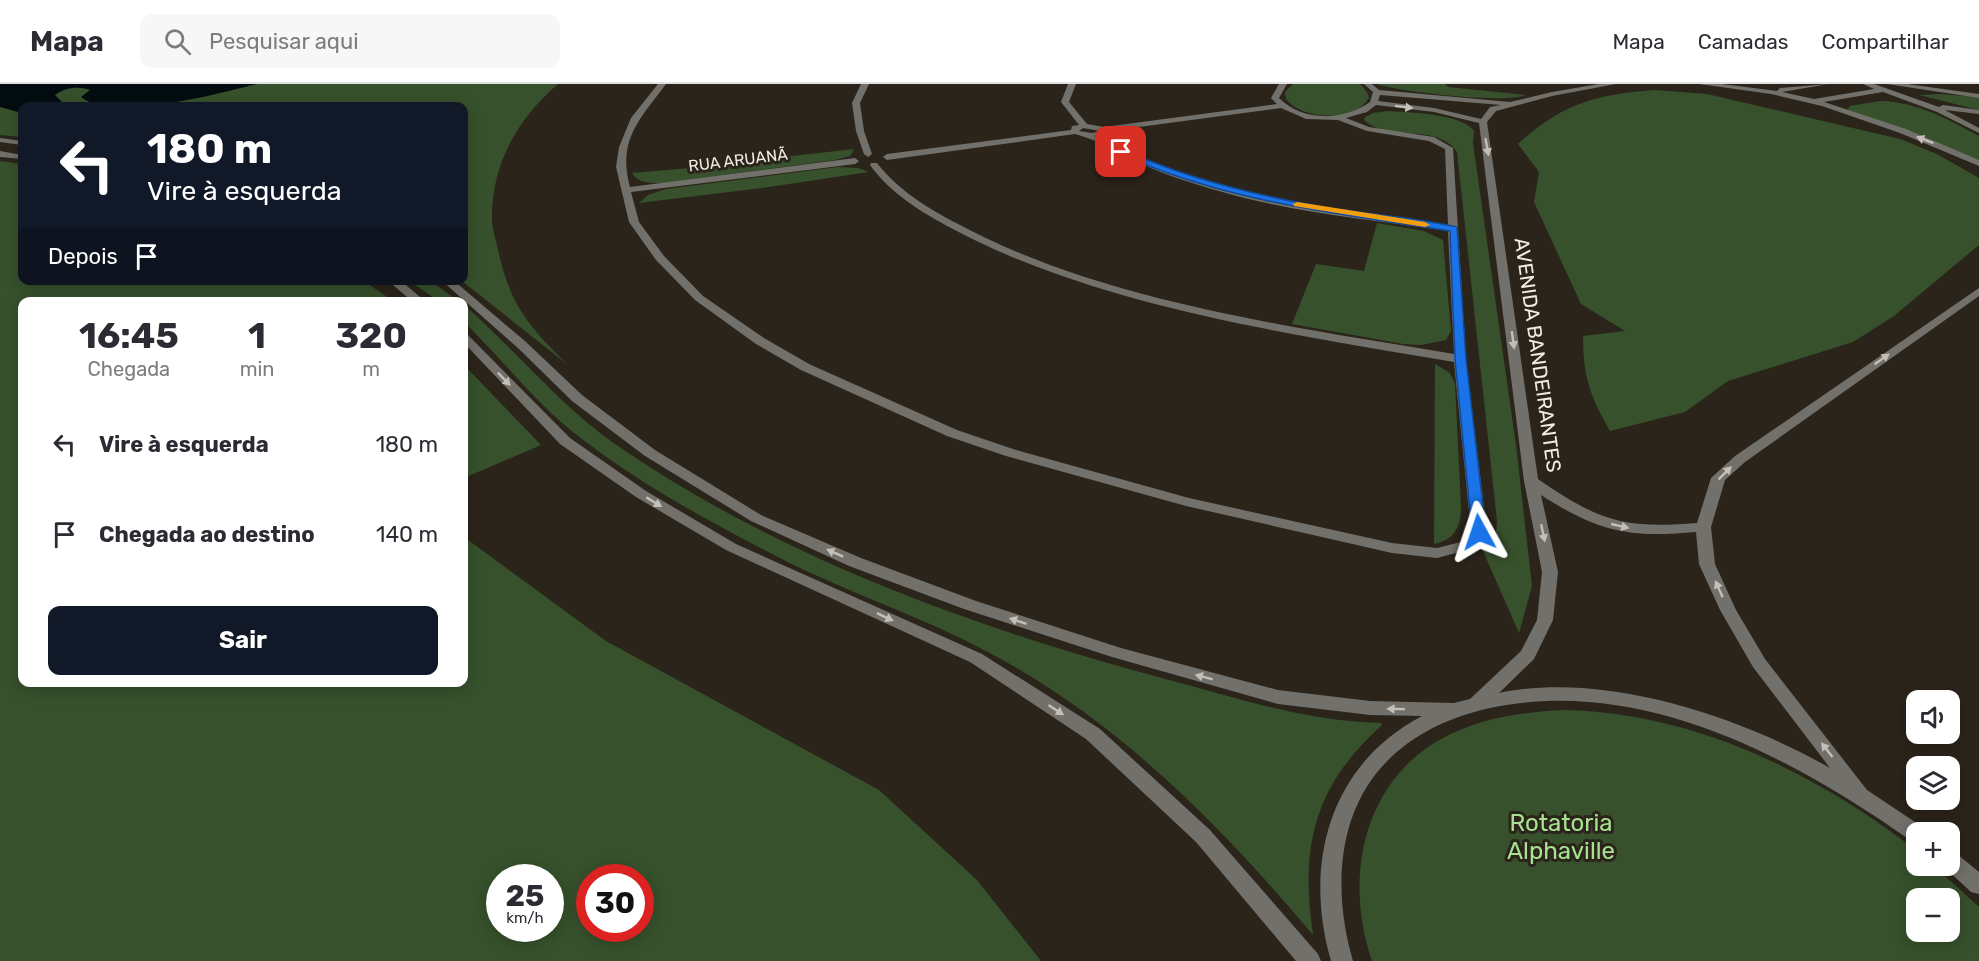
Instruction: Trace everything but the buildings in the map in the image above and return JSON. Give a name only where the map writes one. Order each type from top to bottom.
[{"type":"street","points":[[662,84],[635,118],[623,147],[620,167],[634,222],[677,278],[699,298],[760,341],[805,367],[907,414],[1011,453],[1186,502],[1392,548],[1437,552],[1466,546],[1479,532],[1460,359],[1449,148],[1431,139],[1366,129],[1341,119],[1313,117],[1291,112],[1281,106],[1275,98],[1283,84]]},
{"type":"street","points":[[865,84],[856,103],[860,131],[868,154]]},
{"type":"street","points":[[1072,84],[1065,102],[1084,126]]},
{"type":"street","points":[[1368,84],[1377,92],[1519,104]]},
{"type":"street","points":[[1374,103],[1434,110],[1483,122],[1493,110],[1552,94],[1612,84]]},
{"type":"street","points":[[1703,84],[1769,92],[1815,102],[1928,141],[1979,163]]},
{"type":"street","points":[[1769,92],[1825,84]]},
{"type":"street","points":[[1867,84],[1979,96]]},
{"type":"street","points":[[1815,102],[1891,86],[1979,131]]},
{"type":"street","points":[[1341,119],[1359,114],[1374,103],[1377,92]]},
{"type":"street","points":[[1925,104],[1979,112]]},
{"type":"street","points":[[1075,132],[1075,128],[1084,126],[1104,129],[1281,106]]},
{"type":"street","name":"AVENIDA BANDEIRANTES","points":[[1476,704],[1528,655],[1545,620],[1550,573],[1532,481],[1483,122]]},
{"type":"street","points":[[1095,136],[1104,133],[1104,129]]},
{"type":"street","points":[[887,157],[885,162],[874,165],[855,161],[858,156],[868,154],[880,154],[887,157],[1075,132],[1095,136],[1121,152],[1160,170],[1230,191],[1317,208],[1454,229]]},
{"type":"street","points":[[0,140],[18,142]]},
{"type":"street","points":[[0,154],[18,156]]},
{"type":"street","name":"RUA ARUANÃ","points":[[625,190],[855,161]]},
{"type":"street","points":[[874,165],[894,186],[912,200],[990,245],[1131,294],[1199,311],[1460,359]]},
{"type":"street","points":[[399,285],[414,297]]},
{"type":"street","points":[[452,285],[466,297]]},
{"type":"street","points":[[1863,796],[1759,663],[1738,627],[1707,564],[1703,526],[1718,478],[1740,459],[1979,291]]},
{"type":"street","points":[[468,299],[522,345],[577,398],[650,453],[756,518],[855,562],[970,605],[1118,653],[1278,697],[1370,708],[1455,710]]},
{"type":"street","points":[[468,341],[565,441],[641,494],[731,547],[976,658],[1093,734],[1203,836],[1310,961]]},
{"type":"street","points":[[1532,481],[1568,507],[1603,521],[1655,531],[1703,526]]},
{"type":"street","points":[[1342,961],[1333,917],[1330,886],[1337,831],[1348,801],[1360,779],[1395,741],[1425,723],[1476,704],[1504,698],[1555,695],[1609,699],[1656,708],[1717,725],[1815,769],[1863,796],[1906,826]]},
{"type":"street","points":[[1960,865],[1979,875]]},
{"type":"street","points":[[1960,868],[1979,885]]},
{"type":"green space","points":[[0,84],[558,84],[519,127],[510,144],[496,180],[492,219],[502,267],[514,299],[533,328],[568,365],[467,285],[468,102],[18,102],[18,137],[0,135]]},
{"type":"green space","points":[[1293,84],[1360,84],[1369,98],[1352,112],[1328,116],[1315,115],[1294,106],[1286,99],[1285,92]]},
{"type":"green space","points":[[1376,84],[1445,84],[1448,87],[1526,95],[1475,98]]},
{"type":"green space","points":[[1655,90],[1707,94],[1900,139],[1937,154],[1979,178],[1979,245],[1894,316],[1853,342],[1728,381],[1685,412],[1610,431],[1589,386],[1584,363],[1583,336],[1625,331],[1581,304],[1534,202],[1539,172],[1518,144],[1549,119],[1565,110],[1615,94]]},
{"type":"green space","points":[[1919,95],[1979,97],[1979,110]]},
{"type":"green space","points":[[1880,101],[1920,108],[1979,136],[1979,160],[1847,110],[1850,106]]},
{"type":"green space","points":[[1388,111],[1447,117],[1468,125],[1474,131],[1473,143],[1516,445],[1532,586],[1519,633],[1483,551],[1496,532],[1497,521],[1457,152],[1448,143],[1438,138],[1386,130],[1374,127],[1364,120],[1373,113]]},
{"type":"green space","points":[[854,149],[850,156],[835,160],[664,183],[642,181],[632,173],[748,163],[748,161]]},
{"type":"green space","points":[[0,161],[18,163],[18,285],[370,285],[387,297],[18,297],[18,687],[468,687],[468,540],[606,641],[879,790],[977,880],[1041,961],[0,961]]},
{"type":"green space","points":[[838,167],[858,168],[869,172],[639,203],[648,195],[666,189]]},
{"type":"green space","points":[[1377,223],[1424,231],[1443,240],[1451,331],[1446,340],[1421,345],[1403,344],[1292,324],[1316,264],[1364,271]]},
{"type":"green space","points":[[416,285],[436,285],[453,297],[432,297]]},
{"type":"green space","points":[[468,309],[575,412],[615,444],[679,485],[745,522],[813,555],[882,586],[952,613],[1096,660],[1299,714],[1381,723],[1382,725],[1359,748],[1341,771],[1327,795],[1317,820],[1311,846],[1309,873],[1309,903],[1313,935],[1207,818],[1129,747],[1088,715],[1044,685],[972,644],[804,570],[722,528],[643,481],[592,447],[541,403],[468,326]]},
{"type":"green space","points":[[1435,364],[1450,373],[1455,384],[1461,506],[1460,520],[1455,531],[1447,539],[1434,544]]},
{"type":"green space","points":[[468,369],[541,445],[468,476]]},
{"type":"green space","name":"Rotatoria Alphaville","points":[[1565,710],[1613,714],[1661,722],[1707,735],[1752,752],[1796,773],[1838,796],[1906,843],[1906,876],[1945,876],[1958,888],[1906,888],[1906,942],[1960,942],[1960,890],[1979,907],[1979,961],[1372,961],[1363,928],[1360,894],[1361,861],[1368,829],[1381,800],[1399,773],[1423,751],[1467,727],[1522,714]]},
{"type":"shaded area","points":[[0,84],[257,84],[177,102],[92,102],[81,97],[90,90],[72,88],[55,95],[62,102],[18,102],[18,112],[0,107]]},
{"type":"slow traffic","points":[[1297,204],[1425,225]]},
{"type":"route","points":[[1121,152],[1160,170],[1230,191],[1317,208],[1454,229],[1460,359],[1479,532]]}]
